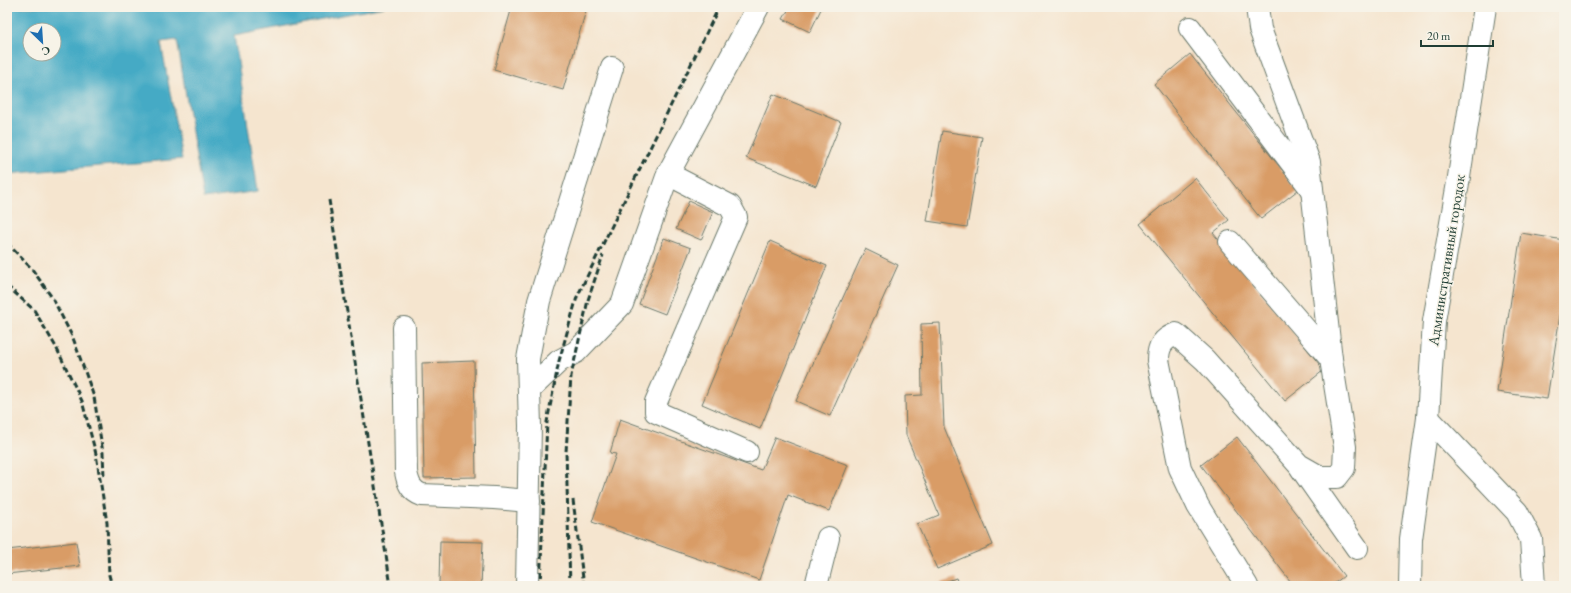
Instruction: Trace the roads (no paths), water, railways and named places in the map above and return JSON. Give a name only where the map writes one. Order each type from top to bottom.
[{"type":"street","points":[[529,390],[559,361],[576,352],[622,304],[668,174],[758,7]]},
{"type":"street","points":[[1257,7],[1260,29],[1309,162],[1332,359],[1345,447],[1344,468],[1337,477],[1320,477],[1299,465]]},
{"type":"street","name":"Административный городок","points":[[1410,586],[1411,539],[1428,418],[1434,321],[1486,7]]},
{"type":"street","points":[[1190,28],[1312,191]]},
{"type":"street","points":[[527,586],[530,426],[528,359],[539,301],[612,68]]},
{"type":"street","points":[[668,174],[730,206],[736,217],[656,402],[656,412],[747,452]]},
{"type":"street","points":[[1230,242],[1332,359]]},
{"type":"street","points":[[404,328],[406,472],[412,489],[422,496],[494,498],[529,501]]},
{"type":"street","points":[[1247,586],[1198,506],[1180,468],[1158,360],[1158,352],[1161,344],[1168,337],[1176,334],[1205,360],[1299,465],[1357,548]]},
{"type":"street","points":[[1428,418],[1517,512],[1531,539],[1534,586]]},
{"type":"street","points":[[816,586],[828,538]]},
{"type":"water","points":[[7,7],[384,7],[234,36],[258,191],[203,199],[177,40],[161,42],[182,159],[7,174]]},
{"type":"railway","points":[[540,586],[547,422],[559,361],[577,297],[719,7]]},
{"type":"railway","points":[[329,200],[391,586]]},
{"type":"railway","points":[[7,243],[32,269],[53,299],[73,338],[94,397],[103,453],[104,477]]},
{"type":"railway","points":[[570,586],[566,452],[571,376],[588,300],[603,255]]},
{"type":"railway","points":[[7,286],[34,310],[56,347],[82,401],[96,454],[107,523],[109,575],[112,586]]},
{"type":"railway","points":[[573,500],[584,586]]}]
